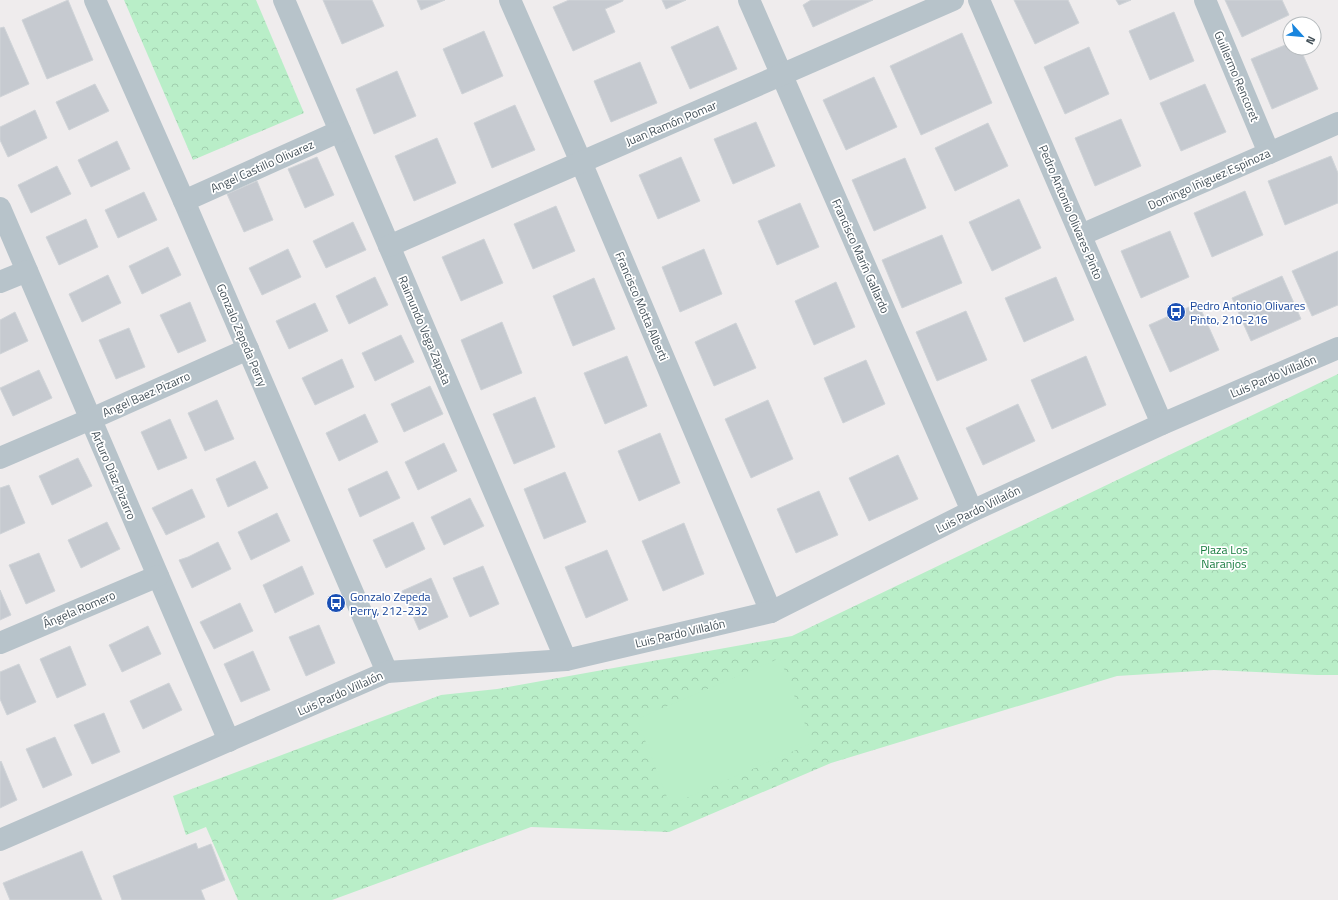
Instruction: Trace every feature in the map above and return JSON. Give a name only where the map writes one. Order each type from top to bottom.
[{"type":"street","name":"Gonzalo Zepeda Perry","points":[[95,0],[184,201],[387,672]]},
{"type":"street","name":"Raimundo Vega Zapata","points":[[284,0],[566,660]]},
{"type":"street","name":"Francisco Motta Alberti","points":[[510,0],[581,162],[771,612]]},
{"type":"street","name":"Francisco Marín Gallardo","points":[[749,0],[972,511]]},
{"type":"street","name":"Juan Ramón Pomar","points":[[389,246],[953,0]]},
{"type":"street","name":"Pedro Antonio Olivares Pinto","points":[[979,0],[1162,424]]},
{"type":"street","name":"Guillermo Rencoret","points":[[1205,0],[1269,153]]},
{"type":"street","name":"Domingo Iñiguez Espinoza","points":[[1080,235],[1338,123]]},
{"type":"street","name":"Angel Castillo Olivarez","points":[[184,201],[340,131]]},
{"type":"street","name":"Arturo Díaz Pizarro","points":[[0,208],[229,741]]},
{"type":"street","points":[[0,282],[27,271]]},
{"type":"street","name":"Luis Pardo Villalón","points":[[0,840],[387,672],[566,660],[771,612],[972,511],[1162,424],[1338,348]]},
{"type":"street","name":"Angel Baez Pizarro","points":[[0,458],[248,349]]},
{"type":"street","name":"Ángela Romero","points":[[0,643],[158,576]]},
{"type":"green space","points":[[124,0],[256,0],[304,113],[193,160]]},
{"type":"green space","name":"Plaza Los Naranjos","points":[[1338,374],[1338,675],[1214,670],[1117,676],[831,763],[669,832],[531,827],[332,900],[238,900],[206,827],[186,835],[173,796],[441,695],[497,689],[792,636]]},
{"type":"green space","points":[[780,658],[812,743],[670,805],[637,719]]},
{"type":"building","points":[[68,0],[93,60],[47,79],[22,20]]},
{"type":"building","points":[[323,0],[372,0],[384,26],[342,44]]},
{"type":"building","points":[[417,0],[445,0],[421,10]]},
{"type":"building","points":[[569,0],[623,0],[605,9],[615,32],[573,51],[553,7]]},
{"type":"building","points":[[662,0],[686,0],[666,9]]},
{"type":"building","points":[[811,0],[873,0],[813,27],[803,5]]},
{"type":"building","points":[[1014,0],[1068,0],[1079,23],[1035,44]]},
{"type":"building","points":[[1116,0],[1131,0],[1119,5]]},
{"type":"building","points":[[1225,0],[1282,0],[1289,15],[1282,16],[1282,18],[1242,37]]},
{"type":"building","points":[[1174,12],[1194,61],[1150,80],[1129,31]]},
{"type":"building","points":[[718,26],[737,69],[690,89],[671,47]]},
{"type":"building","points":[[4,27],[29,84],[0,97],[0,28]]},
{"type":"building","points":[[484,31],[503,76],[462,94],[443,49]]},
{"type":"building","points":[[962,33],[992,103],[921,135],[890,66]]},
{"type":"building","points":[[1282,46],[1282,56],[1304,56],[1318,89],[1272,109],[1251,59]]},
{"type":"building","points":[[1089,47],[1109,94],[1065,114],[1044,67]]},
{"type":"building","points":[[640,62],[657,103],[611,122],[594,81]]},
{"type":"building","points":[[397,71],[416,116],[374,134],[356,89]]},
{"type":"building","points":[[874,77],[897,127],[846,150],[823,100]]},
{"type":"building","points":[[95,84],[109,111],[69,130],[56,102]]},
{"type":"building","points":[[1205,84],[1226,132],[1181,151],[1160,103]]},
{"type":"building","points":[[515,105],[535,150],[492,168],[474,123]]},
{"type":"building","points":[[35,110],[47,138],[8,157],[0,140],[0,127]]},
{"type":"building","points":[[1121,119],[1141,166],[1095,186],[1075,138]]},
{"type":"building","points":[[756,122],[775,166],[733,184],[714,139]]},
{"type":"building","points":[[988,123],[1008,166],[955,191],[935,148]]},
{"type":"building","points":[[437,138],[456,183],[414,201],[395,156]]},
{"type":"building","points":[[117,141],[130,169],[91,187],[78,160]]},
{"type":"building","points":[[1331,156],[1338,173],[1338,203],[1285,225],[1268,181]]},
{"type":"building","points":[[317,157],[334,195],[305,208],[288,169]]},
{"type":"building","points":[[681,157],[700,201],[658,219],[639,175]]},
{"type":"building","points":[[905,158],[926,208],[874,231],[852,180]]},
{"type":"building","points":[[57,166],[71,194],[31,213],[18,185]]},
{"type":"building","points":[[257,181],[273,220],[244,232],[227,194]]},
{"type":"building","points":[[1245,191],[1263,235],[1212,257],[1194,213]]},
{"type":"building","points":[[144,192],[157,220],[118,238],[105,210]]},
{"type":"building","points":[[1019,199],[1041,248],[992,271],[969,222]]},
{"type":"building","points":[[800,203],[819,247],[777,265],[758,221]]},
{"type":"building","points":[[556,206],[575,251],[533,269],[514,224]]},
{"type":"building","points":[[86,219],[98,247],[59,265],[46,237]]},
{"type":"building","points":[[353,222],[366,250],[326,268],[313,241]]},
{"type":"building","points":[[1170,231],[1189,277],[1141,298],[1121,251]]},
{"type":"building","points":[[942,235],[962,283],[902,308],[882,260]]},
{"type":"building","points":[[484,239],[503,283],[461,301],[442,257]]},
{"type":"building","points":[[168,247],[181,275],[142,294],[129,266]]},
{"type":"building","points":[[288,249],[301,277],[262,295],[249,268]]},
{"type":"building","points":[[704,249],[722,294],[680,312],[662,267]]},
{"type":"building","points":[[1338,251],[1338,305],[1312,316],[1292,271]]},
{"type":"building","points":[[108,275],[121,303],[82,322],[69,294]]},
{"type":"building","points":[[1282,276],[1301,319],[1251,341],[1232,298]]},
{"type":"building","points":[[375,277],[388,305],[349,324],[336,296]]},
{"type":"building","points":[[1056,277],[1074,320],[1024,342],[1005,298]]},
{"type":"building","points":[[594,278],[615,329],[573,346],[553,296]]},
{"type":"building","points":[[836,282],[855,327],[814,345],[795,301]]},
{"type":"building","points":[[190,302],[206,341],[178,353],[160,315]]},
{"type":"building","points":[[315,303],[328,331],[289,349],[276,321]]},
{"type":"building","points":[[1198,303],[1219,350],[1170,372],[1149,325]]},
{"type":"building","points":[[966,311],[987,360],[937,381],[916,332]]},
{"type":"building","points":[[15,312],[28,341],[0,354],[0,320]]},
{"type":"building","points":[[502,322],[522,373],[481,390],[461,340]]},
{"type":"building","points":[[736,323],[756,368],[714,386],[695,342]]},
{"type":"building","points":[[129,328],[145,367],[116,379],[99,340]]},
{"type":"building","points":[[401,335],[414,362],[375,381],[362,353]]},
{"type":"building","points":[[627,356],[647,406],[605,424],[584,373]]},
{"type":"building","points":[[1086,356],[1106,405],[1052,429],[1031,380]]},
{"type":"building","points":[[342,359],[354,387],[315,405],[302,378]]},
{"type":"building","points":[[866,360],[885,404],[843,423],[824,378]]},
{"type":"building","points":[[39,370],[52,398],[13,416],[0,388]]},
{"type":"building","points":[[430,386],[443,414],[404,432],[391,404]]},
{"type":"building","points":[[535,397],[555,447],[514,464],[493,414]]},
{"type":"building","points":[[217,400],[234,439],[205,451],[188,413]]},
{"type":"building","points":[[768,400],[793,459],[751,478],[725,419]]},
{"type":"building","points":[[1018,404],[1035,441],[983,465],[966,428]]},
{"type":"building","points":[[365,414],[378,442],[339,461],[326,433]]},
{"type":"building","points":[[170,419],[187,458],[158,470],[141,432]]},
{"type":"building","points":[[660,433],[680,483],[639,501],[618,451]]},
{"type":"building","points":[[444,443],[457,471],[418,490],[405,462]]},
{"type":"building","points":[[898,455],[918,499],[869,521],[849,478]]},
{"type":"building","points":[[78,458],[92,486],[52,505],[39,476]]},
{"type":"building","points":[[255,461],[268,488],[228,507],[216,479]]},
{"type":"building","points":[[387,471],[400,498],[360,517],[348,489]]},
{"type":"building","points":[[565,472],[586,522],[544,539],[524,489]]},
{"type":"building","points":[[9,485],[25,523],[0,534],[0,488]]},
{"type":"building","points":[[192,489],[205,517],[166,535],[152,508]]},
{"type":"building","points":[[819,491],[838,535],[796,553],[777,509]]},
{"type":"building","points":[[470,498],[484,526],[444,545],[431,517]]},
{"type":"building","points":[[277,513],[290,541],[251,560],[238,532]]},
{"type":"building","points":[[107,522],[120,549],[81,568],[68,540]]},
{"type":"building","points":[[413,522],[425,549],[386,568],[373,540]]},
{"type":"building","points":[[684,523],[704,574],[663,591],[642,541]]},
{"type":"building","points":[[218,542],[231,569],[192,588],[179,560]]},
{"type":"building","points":[[607,550],[628,600],[586,618],[565,567]]},
{"type":"building","points":[[39,553],[55,591],[26,604],[9,565]]},
{"type":"building","points":[[302,566],[314,594],[275,613],[263,585]]},
{"type":"building","points":[[483,566],[499,604],[470,617],[453,578]]},
{"type":"building","points":[[431,578],[448,617],[419,630],[402,591]]},
{"type":"building","points":[[0,590],[11,615],[0,620]]},
{"type":"building","points":[[240,603],[253,631],[214,649],[200,622]]},
{"type":"building","points":[[319,625],[335,663],[306,676],[289,637]]},
{"type":"building","points":[[148,626],[161,654],[122,672],[109,645]]},
{"type":"building","points":[[70,646],[86,685],[57,698],[40,659]]},
{"type":"building","points":[[253,651],[270,690],[241,702],[224,664]]},
{"type":"building","points":[[19,664],[36,702],[7,715],[0,699],[0,672]]},
{"type":"building","points":[[169,683],[182,710],[143,729],[130,701]]},
{"type":"building","points":[[104,713],[120,752],[92,764],[74,725]]},
{"type":"building","points":[[55,737],[72,775],[43,788],[26,749]]},
{"type":"building","points":[[1,761],[17,800],[0,808],[0,762]]},
{"type":"building","points":[[196,843],[198,849],[211,844],[225,880],[201,890],[205,900],[122,900],[113,876]]},
{"type":"building","points":[[82,851],[102,900],[10,900],[3,883]]},
{"type":"place","name":"Pedro Antonio Olivares Pinto, 210-216","points":[[1176,312]]},
{"type":"place","name":"Gonzalo Zepeda Perry, 212-232","points":[[336,603]]}]
